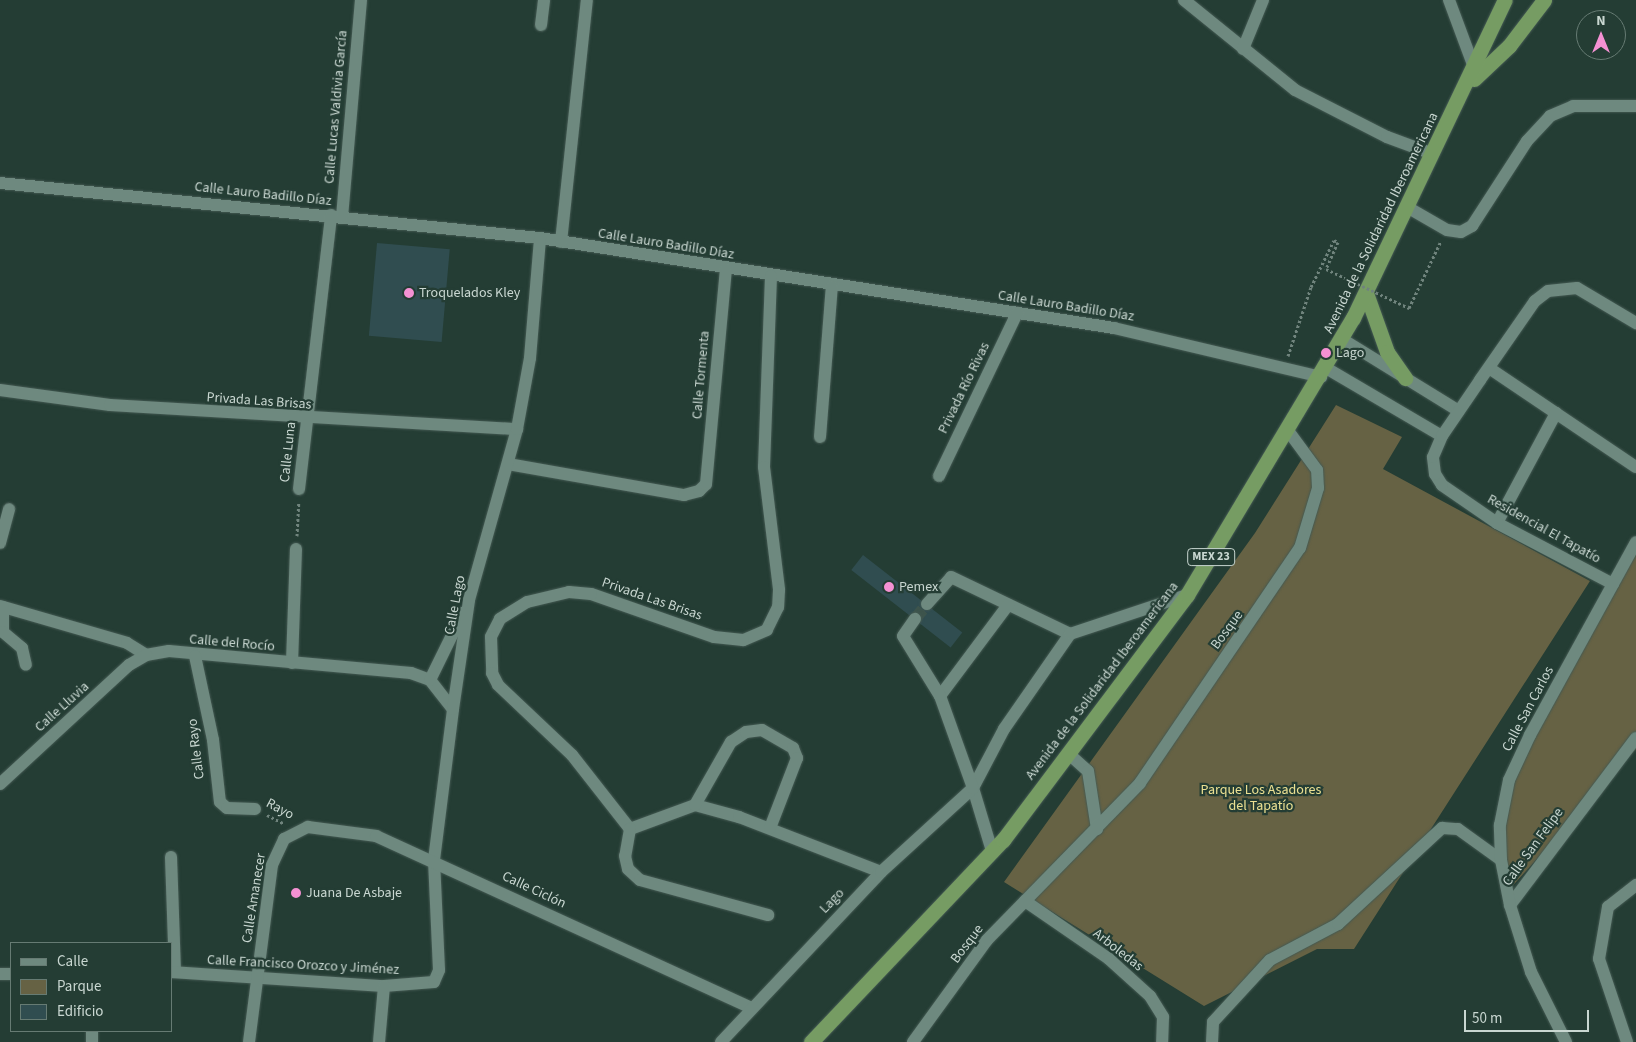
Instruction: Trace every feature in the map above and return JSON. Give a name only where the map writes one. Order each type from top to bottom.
[{"type":"highway","name":"Avenida de la Solidaridad Iberoamericana","points":[[811,1042],[992,851],[1070,755],[1187,595],[1289,432],[1342,339],[1366,294],[1432,154],[1472,76],[1505,0]]},
{"type":"highway","points":[[1472,76],[1509,46],[1544,0]]},
{"type":"highway","points":[[1366,294],[1388,352],[1405,378]]},
{"type":"street","name":"Calle Lucas Valdivia García","points":[[336,216],[361,0]]},
{"type":"street","points":[[541,25],[544,0]]},
{"type":"street","points":[[562,242],[587,0]]},
{"type":"street","points":[[1184,0],[1295,90],[1387,137],[1432,154]]},
{"type":"street","points":[[1243,49],[1264,0]]},
{"type":"street","points":[[1449,0],[1472,76]]},
{"type":"street","points":[[1603,105],[1636,114]]},
{"type":"street","points":[[1407,207],[1447,230],[1461,232],[1472,226],[1527,141],[1550,116],[1573,106],[1636,106]]},
{"type":"street","name":"Calle Lauro Badillo Díaz","points":[[0,183],[540,238],[832,286],[1114,328],[1284,367],[1324,372]]},
{"type":"street","name":"Calle Luna","points":[[299,489],[306,419],[336,216]]},
{"type":"street","name":"Calle Lago","points":[[434,982],[439,970],[434,860],[452,710],[469,600],[517,429],[538,295],[540,238]]},
{"type":"street","name":"Calle Tormenta","points":[[508,464],[684,495],[706,484],[726,269]]},
{"type":"street","name":"Privada Las Brisas","points":[[630,829],[553,734],[498,685],[490,655],[500,619],[526,602],[569,592],[591,594],[730,640],[743,640],[766,630],[778,607],[778,590],[764,467],[772,276]]},
{"type":"street","points":[[820,437],[832,286]]},
{"type":"street","name":"Residencial El Tapatío","points":[[1613,584],[1497,524],[1438,480],[1433,457],[1442,436],[1535,301],[1558,288],[1577,288],[1636,323]]},
{"type":"street","name":"Privada Río Rivas","points":[[939,476],[1017,313]]},
{"type":"street","points":[[1342,339],[1459,411]]},
{"type":"street","points":[[1489,368],[1636,467]]},
{"type":"street","points":[[1324,372],[1442,436]]},
{"type":"street","name":"Privada Las Brisas","points":[[0,390],[110,405],[306,419],[517,429]]},
{"type":"street","points":[[1497,524],[1556,413]]},
{"type":"street","name":"Bosque","points":[[913,1042],[987,940],[1097,829],[1140,782],[1300,548],[1318,488],[1317,470],[1289,432]]},
{"type":"street","points":[[0,543],[9,509]]},
{"type":"street","name":"Calle San Carlos","points":[[1510,905],[1500,860],[1500,825],[1509,780],[1636,542]]},
{"type":"street","points":[[292,663],[296,549]]},
{"type":"street","points":[[926,604],[951,577],[1070,634],[1187,595]]},
{"type":"street","points":[[452,710],[430,680],[469,600]]},
{"type":"street","points":[[940,696],[1008,604]]},
{"type":"street","points":[[26,665],[22,648],[3,632],[1,606],[127,643],[146,655]]},
{"type":"street","points":[[915,619],[903,636],[940,696],[973,788],[992,851]]},
{"type":"street","name":"Lago","points":[[720,1042],[881,872],[973,788],[1004,729],[1070,634]]},
{"type":"street","name":"Calle del Rocío","points":[[146,655],[169,651],[195,656],[384,668],[430,680]]},
{"type":"street","name":"Calle Lluvia","points":[[0,784],[129,665],[146,655]]},
{"type":"street","name":"Calle Rayo","points":[[195,656],[213,740],[220,802],[227,808],[255,808]]},
{"type":"street","points":[[695,805],[730,742],[746,732],[762,730],[793,748],[797,758],[770,828]]},
{"type":"street","name":"Calle San Felipe","points":[[1566,1042],[1531,972],[1510,905],[1636,738]]},
{"type":"street","points":[[1070,755],[1088,771],[1097,829]]},
{"type":"street","points":[[768,914],[640,880],[628,869],[625,856],[630,829],[695,805],[770,828],[881,872]]},
{"type":"street","name":"Calle Ciclón","points":[[295,830],[323,826],[376,836],[434,860],[752,1008]]},
{"type":"street","points":[[1212,1042],[1213,1022],[1270,960],[1338,924],[1442,828],[1458,829],[1500,860]]},
{"type":"street","name":"Calle Amanecer","points":[[250,1042],[272,865],[278,847],[295,830]]},
{"type":"street","points":[[171,857],[173,972]]},
{"type":"street","points":[[1627,1042],[1606,990],[1599,950],[1608,907],[1636,885]]},
{"type":"street","name":"Arboledas","points":[[1025,901],[1109,959],[1150,996],[1163,1018],[1162,1042]]},
{"type":"street","name":"Calle Francisco Orozco y Jiménez","points":[[173,972],[384,986],[434,982]]},
{"type":"street","points":[[379,1042],[384,986]]},
{"type":"path","points":[[1284,367],[1311,286],[1334,240],[1338,242],[1326,269],[1409,308],[1434,256]]},
{"type":"path","name":"Calle Luna","points":[[296,549],[299,489]]},
{"type":"path","name":"Rayo","points":[[255,808],[295,830]]},
{"type":"green space","name":"Parque Los Asadores del Tapatío","points":[[1336,405],[1402,437],[1383,469],[1590,581],[1354,949],[1317,949],[1204,1006],[1004,882],[1255,533]]},
{"type":"green space","points":[[1636,542],[1636,749],[1507,892],[1501,839],[1509,780]]},
{"type":"building","name":"Troquelados Kley","points":[[377,243],[450,249],[442,342],[369,336]]},
{"type":"building","name":"Pemex","points":[[863,555],[962,633],[951,648],[851,570]]},
{"type":"tunnel","points":[[915,619],[927,604]]},
{"type":"place","name":"Troquelados Kley","points":[[409,293]]},
{"type":"place","name":"Lago","points":[[1326,353]]},
{"type":"place","name":"Pemex","points":[[889,587]]},
{"type":"place","name":"Juana De Asbaje","points":[[296,893]]}]
